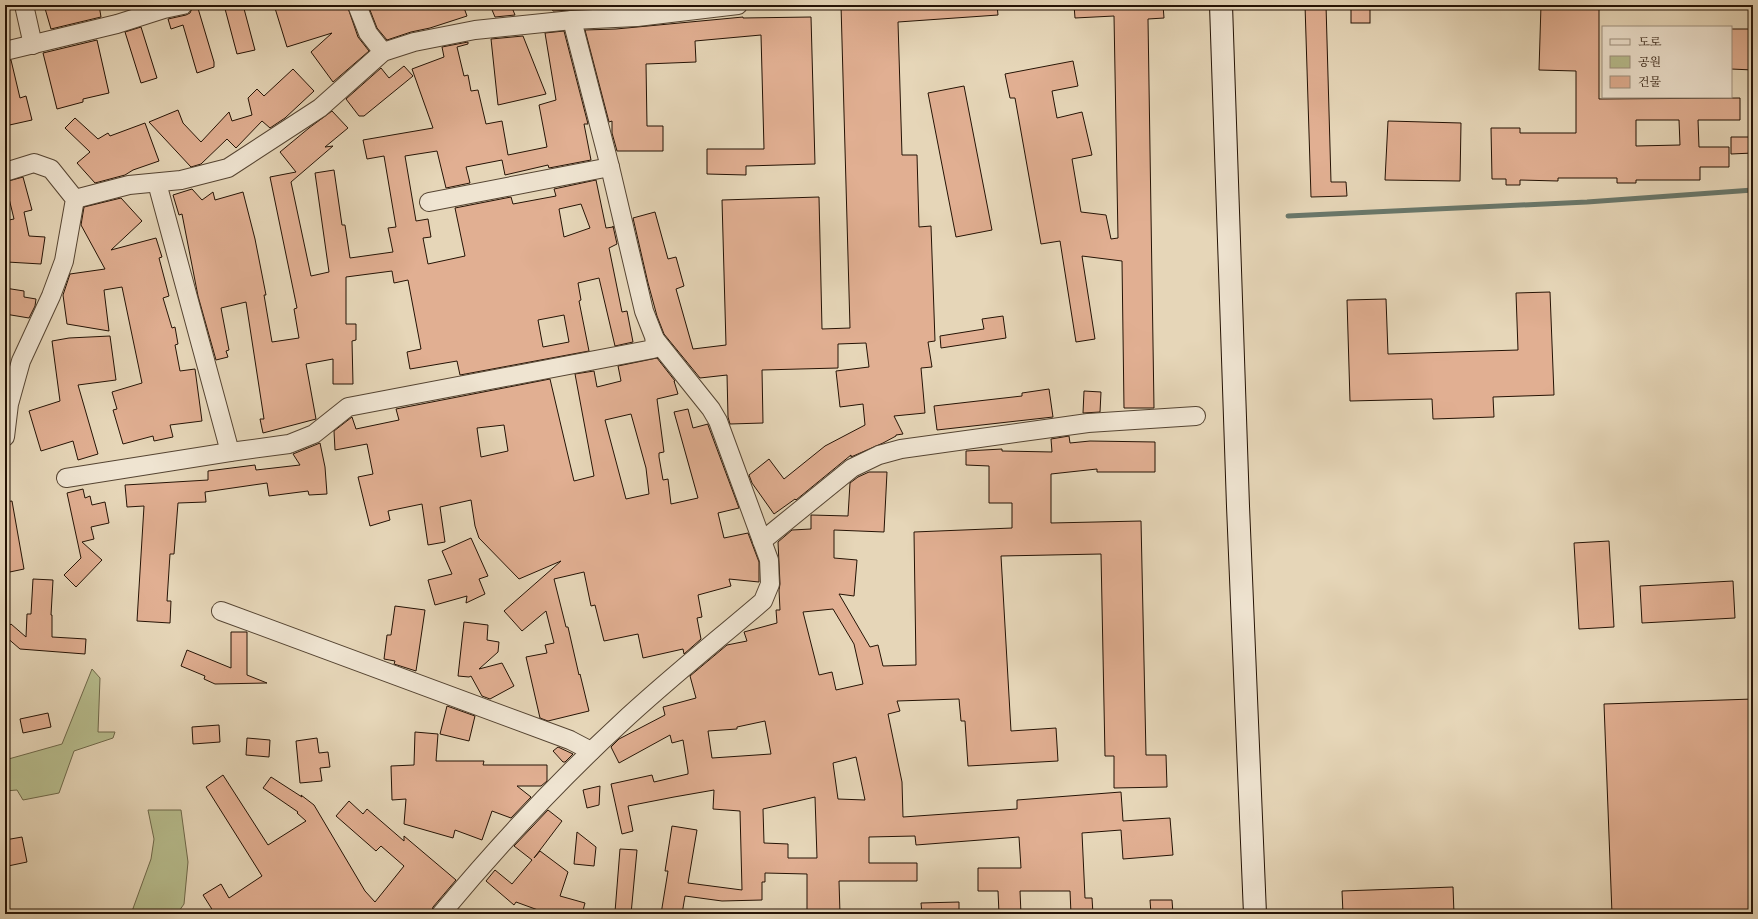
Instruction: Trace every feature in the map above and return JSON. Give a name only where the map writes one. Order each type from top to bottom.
[{"type":"main road","points":[[1221,5],[1238,506],[1255,914]]},
{"type":"street","points":[[24,5],[33,45]]},
{"type":"street","points":[[5,51],[118,24],[164,9],[183,5]]},
{"type":"street","points":[[357,5],[368,33],[383,52]]},
{"type":"street","points":[[75,199],[129,185],[181,180],[228,168],[320,108],[383,52],[414,42],[475,30],[572,20],[637,18],[738,5]]},
{"type":"street","points":[[441,914],[481,866],[571,770],[621,723],[763,601],[770,584],[769,560],[718,421],[711,409],[655,339],[644,311],[610,167],[572,20]]},
{"type":"street","points":[[5,172],[34,163],[51,169],[75,199],[64,261],[21,361],[9,404],[5,437]]},
{"type":"street","points":[[429,202],[610,167]]},
{"type":"street","points":[[158,183],[230,452]]},
{"type":"street","points":[[66,478],[289,444],[314,434],[348,407],[653,349],[655,339]]},
{"type":"street","points":[[762,541],[852,468],[879,455],[901,450],[1088,423],[1196,416]]},
{"type":"street","points":[[221,611],[570,740],[591,751]]},
{"type":"green space","points":[[92,669],[100,678],[98,732],[115,732],[113,738],[74,751],[59,793],[23,800],[17,790],[5,791],[5,760],[62,744]]},
{"type":"green space","points":[[148,810],[181,810],[188,862],[184,904],[177,914],[131,914],[151,859],[154,839]]},
{"type":"building","points":[[44,5],[99,5],[101,17],[51,29]]},
{"type":"building","points":[[197,5],[214,62],[214,67],[197,73],[183,25],[171,29],[168,19],[186,15],[190,13],[193,6]]},
{"type":"building","points":[[224,5],[243,5],[255,50],[237,54]]},
{"type":"building","points":[[274,5],[347,5],[358,37],[369,51],[333,82],[311,52],[332,33],[287,47]]},
{"type":"building","points":[[368,5],[463,5],[467,16],[387,40],[377,28]]},
{"type":"building","points":[[490,5],[511,5],[515,15],[495,17]]},
{"type":"building","points":[[550,5],[611,5],[612,8],[553,11]]},
{"type":"building","points":[[841,5],[997,5],[998,15],[898,22],[902,155],[917,155],[919,227],[931,226],[935,341],[928,342],[932,367],[921,368],[925,413],[894,416],[903,434],[896,435],[883,443],[851,457],[851,455],[796,500],[795,499],[774,514],[752,483],[749,475],[769,459],[784,479],[825,446],[865,425],[863,404],[840,407],[836,371],[869,367],[866,343],[838,344],[838,368],[762,370],[763,423],[730,424],[728,417],[727,375],[700,378],[664,334],[657,316],[648,283],[633,218],[655,212],[668,259],[676,257],[684,286],[676,289],[693,349],[726,345],[722,200],[819,197],[822,329],[850,328]]},
{"type":"building","points":[[1074,5],[1163,5],[1164,18],[1148,19],[1154,408],[1124,408],[1122,261],[1082,256],[1095,339],[1076,342],[1060,241],[1041,244],[1015,98],[1010,98],[1005,74],[1073,61],[1078,86],[1052,91],[1057,118],[1082,112],[1092,155],[1072,159],[1081,212],[1106,215],[1111,239],[1118,238],[1114,16],[1075,18]]},
{"type":"building","points":[[1305,5],[1326,5],[1331,182],[1346,182],[1347,196],[1311,197]]},
{"type":"building","points":[[1351,5],[1370,5],[1370,23],[1351,23]]},
{"type":"building","points":[[1541,5],[1599,5],[1599,99],[1740,98],[1740,120],[1698,120],[1699,147],[1729,147],[1729,167],[1700,167],[1700,180],[1636,180],[1636,183],[1617,183],[1617,178],[1558,178],[1558,181],[1520,180],[1520,185],[1506,185],[1506,179],[1492,179],[1491,128],[1520,128],[1520,133],[1576,133],[1576,71],[1539,70]],"holes":[[[1636,120],[1679,120],[1680,145],[1636,146]]]},
{"type":"building","points":[[743,17],[811,17],[815,164],[746,166],[746,175],[707,174],[707,149],[764,149],[761,35],[695,41],[696,62],[646,64],[647,126],[663,126],[663,151],[617,151],[612,133],[612,121],[609,122],[585,30],[616,29]]},
{"type":"building","points":[[141,27],[157,78],[141,83],[125,32]]},
{"type":"building","points":[[1732,29],[1753,29],[1753,70],[1732,69]]},
{"type":"building","points":[[564,31],[588,124],[584,124],[591,160],[549,168],[548,165],[505,175],[502,160],[466,167],[470,183],[446,188],[437,151],[405,156],[416,221],[428,219],[431,237],[423,238],[428,264],[465,256],[455,208],[511,197],[513,204],[556,196],[554,189],[596,180],[606,228],[613,226],[617,244],[609,248],[622,312],[627,311],[633,342],[615,346],[599,278],[578,283],[581,300],[579,301],[589,351],[460,375],[457,361],[410,369],[407,352],[421,349],[408,280],[394,283],[392,271],[346,277],[346,324],[356,324],[356,340],[352,341],[353,384],[333,384],[333,359],[306,364],[316,419],[263,433],[260,419],[264,419],[246,302],[221,308],[229,350],[226,351],[228,357],[216,360],[198,296],[182,214],[179,215],[173,195],[192,189],[202,200],[213,192],[215,200],[243,192],[255,239],[266,295],[264,295],[272,342],[299,338],[294,309],[297,308],[270,177],[296,172],[280,152],[332,111],[348,128],[325,147],[333,146],[291,182],[311,276],[329,272],[315,173],[334,170],[342,225],[345,225],[350,258],[393,252],[388,228],[396,227],[384,156],[367,159],[363,140],[433,128],[412,69],[444,57],[442,47],[468,42],[468,44],[457,47],[464,76],[468,75],[471,91],[478,90],[486,124],[502,121],[508,155],[547,147],[539,105],[556,100],[545,33]],"holes":[[[581,204],[590,228],[564,237],[559,209]],[[564,315],[569,342],[543,347],[538,320]]]},
{"type":"building","points":[[523,36],[546,94],[498,105],[491,39]]},
{"type":"building","points":[[97,40],[109,93],[83,99],[83,102],[57,109],[43,53]]},
{"type":"building","points":[[11,60],[20,98],[26,96],[32,120],[5,126],[5,61]]},
{"type":"building","points":[[404,66],[413,76],[364,116],[359,116],[346,99],[381,68],[389,78]]},
{"type":"building","points":[[293,69],[314,91],[285,118],[270,128],[262,121],[236,148],[227,139],[201,164],[191,167],[149,122],[178,110],[183,123],[201,142],[229,112],[232,121],[252,115],[248,98],[257,89],[264,96]]},
{"type":"building","points":[[964,86],[992,230],[956,237],[928,93]]},
{"type":"building","points":[[75,118],[98,139],[108,133],[110,136],[145,123],[159,161],[133,170],[125,175],[95,183],[77,163],[90,152],[65,128]]},
{"type":"building","points":[[1388,121],[1461,123],[1460,181],[1385,180]]},
{"type":"building","points":[[1731,137],[1753,137],[1753,153],[1731,154]]},
{"type":"building","points":[[23,177],[32,210],[24,212],[29,236],[45,237],[41,264],[7,262],[9,220],[14,219],[5,182]]},
{"type":"building","points":[[121,198],[142,221],[111,250],[156,238],[162,257],[159,258],[169,296],[163,298],[172,328],[175,327],[178,344],[175,345],[180,371],[195,369],[202,421],[170,425],[173,437],[154,441],[153,436],[123,444],[113,410],[117,409],[112,392],[142,383],[122,287],[104,290],[109,331],[67,324],[63,295],[70,274],[105,269],[81,225],[84,207]]},
{"type":"building","points":[[5,288],[24,291],[24,297],[36,299],[35,306],[29,318],[5,314]]},
{"type":"building","points":[[1550,292],[1554,395],[1493,397],[1494,417],[1433,419],[1432,399],[1350,401],[1347,300],[1386,299],[1388,354],[1518,350],[1516,293]]},
{"type":"building","points":[[1003,316],[1006,338],[941,348],[940,336],[984,329],[982,319]]},
{"type":"building","points":[[110,336],[116,380],[78,385],[98,454],[78,460],[73,441],[41,451],[29,411],[60,401],[52,341],[69,338]]},
{"type":"building","points":[[657,358],[675,381],[678,394],[657,399],[664,452],[659,453],[659,457],[663,480],[668,479],[671,504],[698,498],[674,412],[688,409],[693,428],[708,424],[739,508],[718,513],[724,538],[748,533],[759,562],[759,582],[729,579],[731,586],[698,595],[702,617],[697,618],[701,639],[684,654],[683,649],[643,658],[638,634],[604,641],[595,605],[591,606],[584,572],[554,579],[566,627],[568,627],[589,711],[548,721],[540,718],[526,657],[547,653],[545,645],[554,643],[546,611],[522,631],[504,611],[561,561],[519,579],[479,538],[475,526],[471,500],[440,507],[445,542],[428,545],[422,504],[388,511],[390,520],[370,526],[358,477],[373,474],[367,444],[335,450],[334,431],[352,417],[356,429],[399,420],[396,409],[550,379],[574,481],[594,476],[575,374],[594,371],[597,387],[621,381],[618,366]],"holes":[[[631,414],[646,468],[649,494],[626,499],[605,420]],[[504,425],[508,451],[481,457],[477,428]]]},
{"type":"building","points":[[1049,389],[1053,417],[937,430],[934,406],[1022,396],[1022,393]]},
{"type":"building","points":[[1084,391],[1101,392],[1100,412],[1083,413]]},
{"type":"building","points":[[1069,436],[1070,443],[1090,441],[1155,442],[1155,472],[1097,472],[1097,469],[1051,474],[1051,523],[1141,521],[1146,755],[1166,755],[1167,787],[1114,788],[1114,756],[1105,756],[1101,554],[1001,556],[1011,731],[1056,728],[1058,761],[968,766],[965,721],[961,721],[959,699],[897,701],[900,711],[888,714],[902,782],[903,817],[1017,809],[1017,800],[1121,792],[1123,821],[1170,818],[1173,855],[1123,859],[1121,830],[1082,833],[1085,898],[1092,898],[1093,914],[1071,914],[1070,891],[1020,891],[1021,914],[999,914],[998,891],[978,891],[978,868],[1021,868],[1019,837],[916,845],[915,836],[869,837],[869,863],[917,863],[917,881],[839,881],[840,914],[807,914],[807,874],[765,873],[765,882],[762,882],[762,900],[722,901],[685,896],[682,914],[661,914],[668,871],[665,871],[672,826],[697,830],[688,883],[742,890],[740,811],[713,809],[714,790],[674,797],[628,806],[633,831],[622,834],[611,784],[652,775],[654,782],[688,774],[688,771],[683,740],[672,743],[670,735],[619,763],[611,747],[619,739],[665,715],[663,707],[696,698],[690,676],[727,645],[747,641],[744,632],[777,623],[776,610],[780,610],[778,542],[792,530],[811,529],[811,515],[848,516],[850,483],[869,472],[887,472],[884,532],[834,530],[834,558],[857,560],[854,596],[839,594],[870,647],[878,645],[883,666],[916,665],[914,532],[1012,528],[1012,503],[989,503],[989,466],[966,465],[966,451],[1002,449],[1002,451],[1052,452],[1051,439]],"holes":[[[833,609],[854,644],[863,684],[836,690],[832,672],[819,675],[803,612]],[[765,721],[771,754],[712,758],[708,731],[737,729],[737,727]],[[856,757],[865,800],[838,799],[833,763]],[[815,797],[817,858],[788,858],[788,844],[764,843],[763,809]]]},
{"type":"building","points":[[320,443],[325,467],[327,494],[309,495],[308,491],[269,496],[267,483],[205,492],[206,502],[178,503],[174,554],[170,554],[167,601],[171,601],[170,623],[137,621],[144,506],[127,507],[125,485],[208,480],[208,471],[255,465],[256,470],[300,465],[293,454]]},
{"type":"building","points":[[83,489],[85,498],[90,496],[92,505],[105,502],[109,523],[91,527],[94,539],[82,542],[102,560],[76,587],[64,575],[81,558],[67,493]]},
{"type":"building","points":[[12,501],[24,569],[5,573],[5,502]]},
{"type":"building","points":[[471,538],[488,576],[479,579],[485,594],[466,603],[467,596],[435,605],[428,580],[452,574],[442,551]]},
{"type":"building","points":[[1609,541],[1614,627],[1579,629],[1574,543]]},
{"type":"building","points":[[33,579],[53,580],[51,615],[52,637],[86,639],[85,654],[20,649],[5,636],[5,630],[11,624],[26,637],[27,614],[31,614]]},
{"type":"building","points":[[1733,581],[1735,618],[1642,623],[1640,586]]},
{"type":"building","points":[[395,606],[425,610],[416,671],[394,664],[395,661],[384,659],[387,635],[391,635]]},
{"type":"building","points":[[464,622],[488,625],[487,640],[499,642],[498,652],[479,669],[502,663],[514,686],[490,699],[482,696],[471,676],[458,676]]},
{"type":"building","points":[[231,632],[247,632],[247,675],[267,683],[215,684],[204,679],[205,676],[181,666],[187,650],[231,668]]},
{"type":"building","points":[[1753,699],[1753,914],[1612,914],[1604,704]]},
{"type":"building","points":[[447,706],[475,716],[469,741],[440,734]]},
{"type":"building","points":[[48,713],[51,727],[23,733],[20,719]]},
{"type":"building","points":[[219,725],[220,742],[193,744],[192,727]]},
{"type":"building","points":[[415,732],[438,734],[436,761],[484,761],[483,765],[547,765],[547,781],[541,786],[517,786],[531,797],[511,818],[492,811],[482,840],[455,830],[453,838],[404,824],[406,799],[392,800],[391,766],[414,765]]},
{"type":"building","points":[[247,738],[270,740],[269,757],[246,755]]},
{"type":"building","points":[[317,738],[319,753],[328,752],[330,767],[320,768],[322,781],[300,783],[296,741]]},
{"type":"building","points":[[558,747],[573,754],[565,762],[563,762],[553,751]]},
{"type":"building","points":[[223,775],[268,845],[306,821],[297,813],[298,812],[263,788],[271,777],[302,797],[301,795],[314,805],[365,891],[375,902],[404,866],[381,846],[376,851],[336,816],[349,801],[363,814],[367,809],[404,841],[404,836],[456,880],[433,907],[431,914],[215,914],[203,895],[221,884],[229,898],[262,876],[206,787]]},
{"type":"building","points":[[600,786],[599,805],[587,808],[583,790]]},
{"type":"building","points":[[548,810],[562,821],[534,858],[540,851],[568,872],[560,896],[585,903],[582,914],[549,914],[516,902],[514,905],[486,881],[495,870],[512,884],[532,860],[514,846]]},
{"type":"building","points":[[577,832],[596,847],[594,866],[574,864]]},
{"type":"building","points":[[22,837],[27,862],[8,866],[5,840]]},
{"type":"building","points":[[620,849],[637,850],[631,914],[615,912]]},
{"type":"building","points":[[1453,887],[1454,914],[1343,914],[1342,891]]},
{"type":"building","points":[[1150,900],[1172,900],[1173,914],[1151,914]]},
{"type":"building","points":[[959,902],[959,914],[922,914],[921,903]]},
{"type":"waterway","points":[[1288,216],[1587,202],[1753,190]]}]
